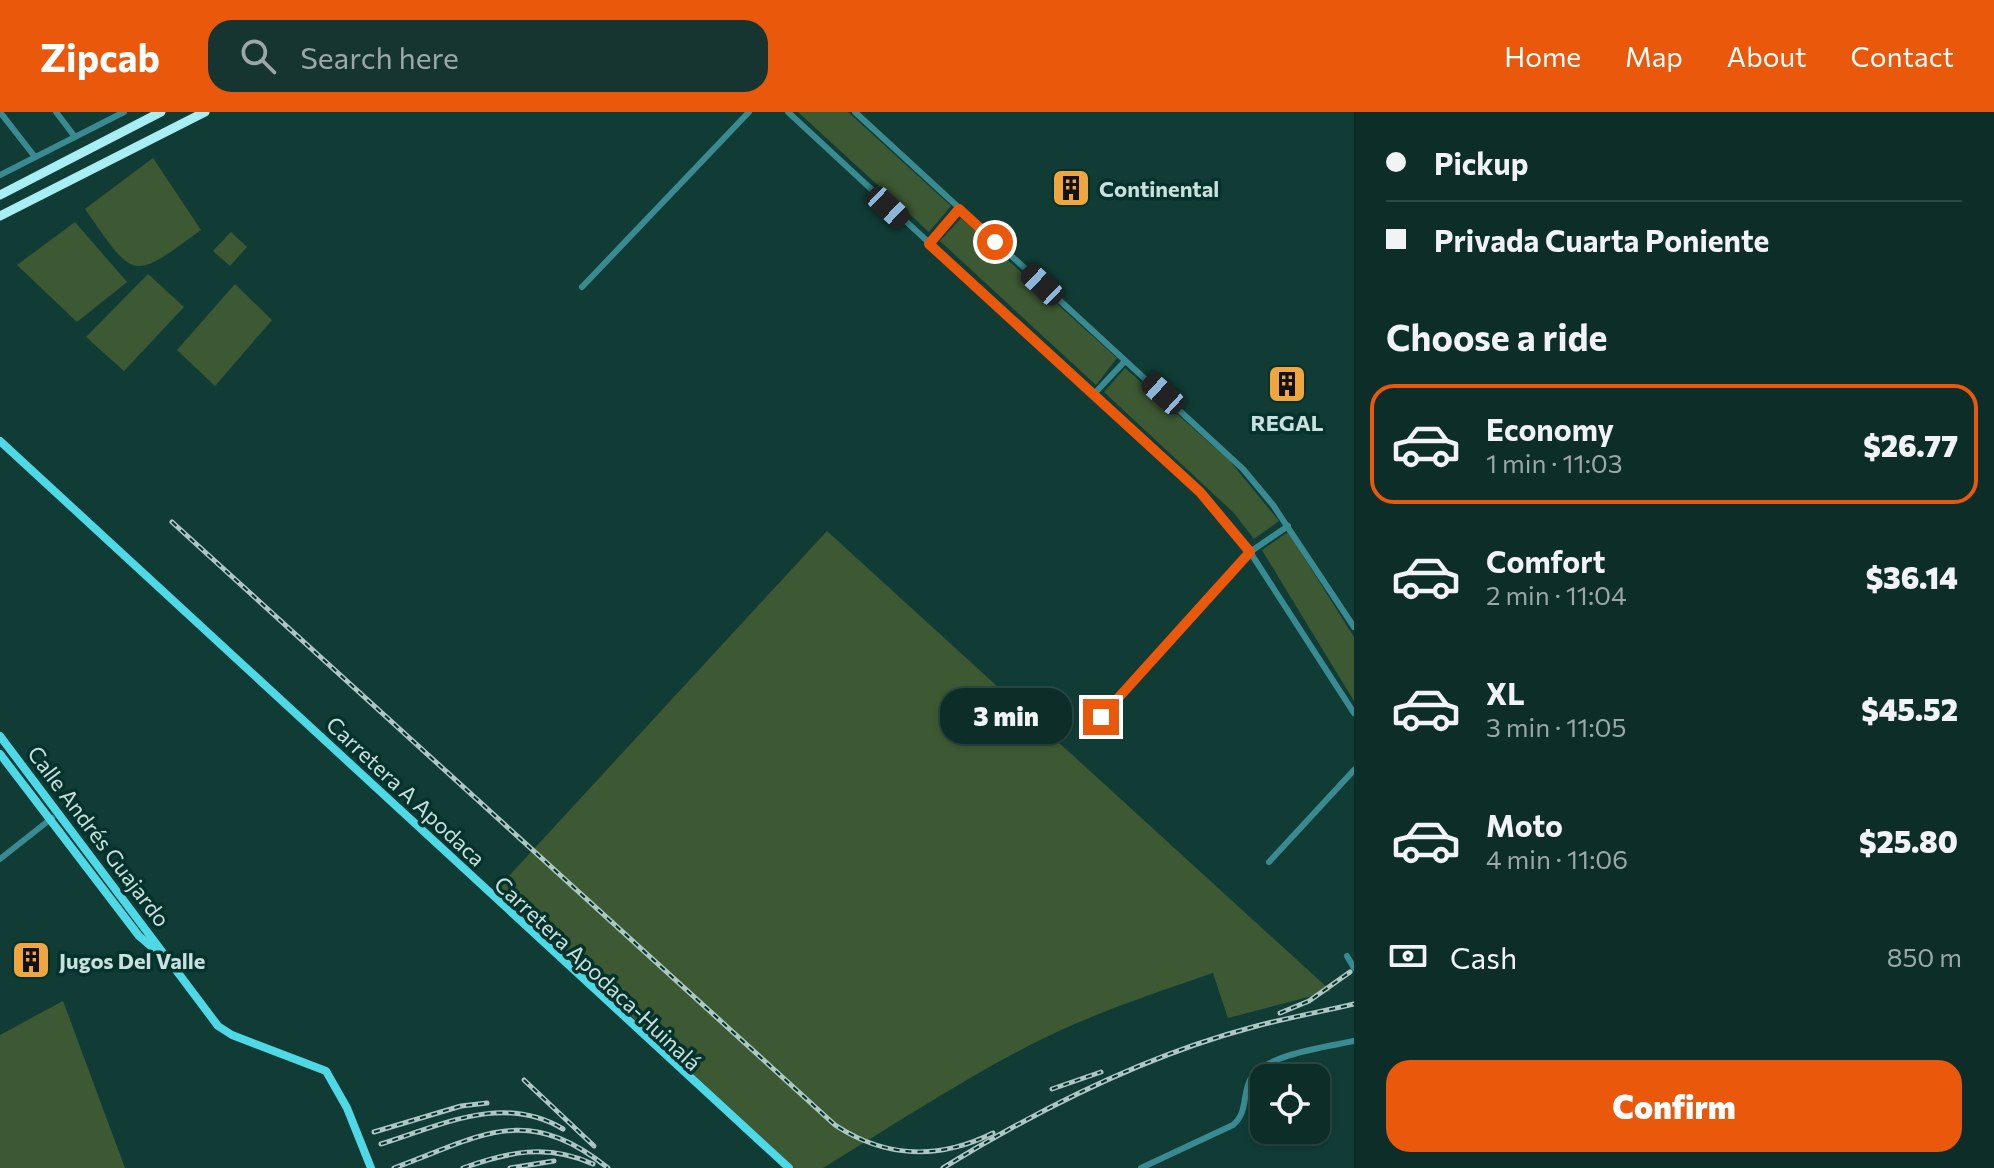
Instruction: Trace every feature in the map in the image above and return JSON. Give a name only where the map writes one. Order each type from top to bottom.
[{"type":"highway","points":[[0,195],[161,112]]},
{"type":"highway","points":[[0,216],[205,112]]},
{"type":"main road","name":"Carretera Apodaca-Huinalá","points":[[0,444],[787,1168]]},
{"type":"main road","name":"Calle Andrés Guajardo","points":[[0,736],[54,816]]},
{"type":"main road","name":"Calle Andrés Guajardo","points":[[0,754],[147,928],[167,959],[226,1032],[326,1071],[347,1108],[371,1168]]},
{"type":"street","points":[[0,112],[35,157]]},
{"type":"street","points":[[56,112],[75,137]]},
{"type":"street","points":[[0,175],[113,114],[124,112]]},
{"type":"street","points":[[582,287],[749,112]]},
{"type":"street","points":[[788,112],[1200,492],[1250,552],[1354,713]]},
{"type":"street","points":[[855,112],[1243,469],[1288,526],[1354,627]]},
{"type":"street","points":[[929,244],[959,209]]},
{"type":"street","points":[[1094,394],[1125,361]]},
{"type":"street","points":[[1101,717],[1250,552],[1288,526]]},
{"type":"street","points":[[1269,862],[1354,770]]},
{"type":"street","points":[[0,859],[54,816]]},
{"type":"street","points":[[1347,956],[1354,968]]},
{"type":"street","points":[[1141,1168],[1233,1125],[1244,1109],[1248,1085],[1260,1067],[1276,1060],[1354,1041]]},
{"type":"green space","points":[[798,112],[848,112],[951,206],[929,232]]},
{"type":"green space","points":[[153,158],[201,230],[160,259],[135,266],[114,250],[85,209]]},
{"type":"green space","points":[[961,218],[1117,358],[1096,385],[940,241]]},
{"type":"green space","points":[[75,222],[127,282],[77,322],[17,265]]},
{"type":"green space","points":[[231,232],[247,247],[230,266],[213,251]]},
{"type":"green space","points":[[148,274],[184,307],[124,371],[86,337]]},
{"type":"green space","points":[[235,284],[272,320],[215,386],[177,350]]},
{"type":"green space","points":[[1125,368],[1229,460],[1279,521],[1254,539],[1234,513],[1104,392]]},
{"type":"green space","points":[[827,531],[1331,991],[1228,1018],[1213,973],[1054,1033],[979,1073],[823,1168],[794,1168],[496,890]]},
{"type":"green space","points":[[1288,532],[1354,637],[1354,701],[1262,550]]},
{"type":"green space","points":[[63,1001],[125,1168],[0,1168],[0,1035]]},
{"type":"railway","points":[[172,522],[835,1125],[873,1144],[912,1152],[953,1148],[993,1133]]},
{"type":"railway","points":[[1280,1013],[1309,1001],[1350,972]]},
{"type":"railway","points":[[943,1168],[1055,1105],[1172,1053],[1253,1027],[1354,1004]]},
{"type":"railway","points":[[1052,1089],[1101,1072]]},
{"type":"railway","points":[[524,1080],[594,1146]]},
{"type":"railway","points":[[374,1132],[461,1106],[487,1103]]},
{"type":"railway","points":[[381,1144],[450,1121],[495,1113],[518,1113],[563,1129]]},
{"type":"railway","points":[[394,1168],[453,1145],[503,1131],[527,1131],[552,1136],[579,1148],[608,1168]]},
{"type":"railway","points":[[463,1168],[528,1152],[560,1154],[593,1164]]},
{"type":"railway","points":[[510,1168],[554,1161]]},
{"type":"place","name":"Continental","points":[[1071,188]]},
{"type":"place","name":"REGAL","points":[[1287,384]]},
{"type":"place","name":"Jugos Del Valle","points":[[31,960]]},
{"type":"route","points":[[995,242],[959,209],[929,244],[1200,492],[1250,552],[1101,717]]}]
